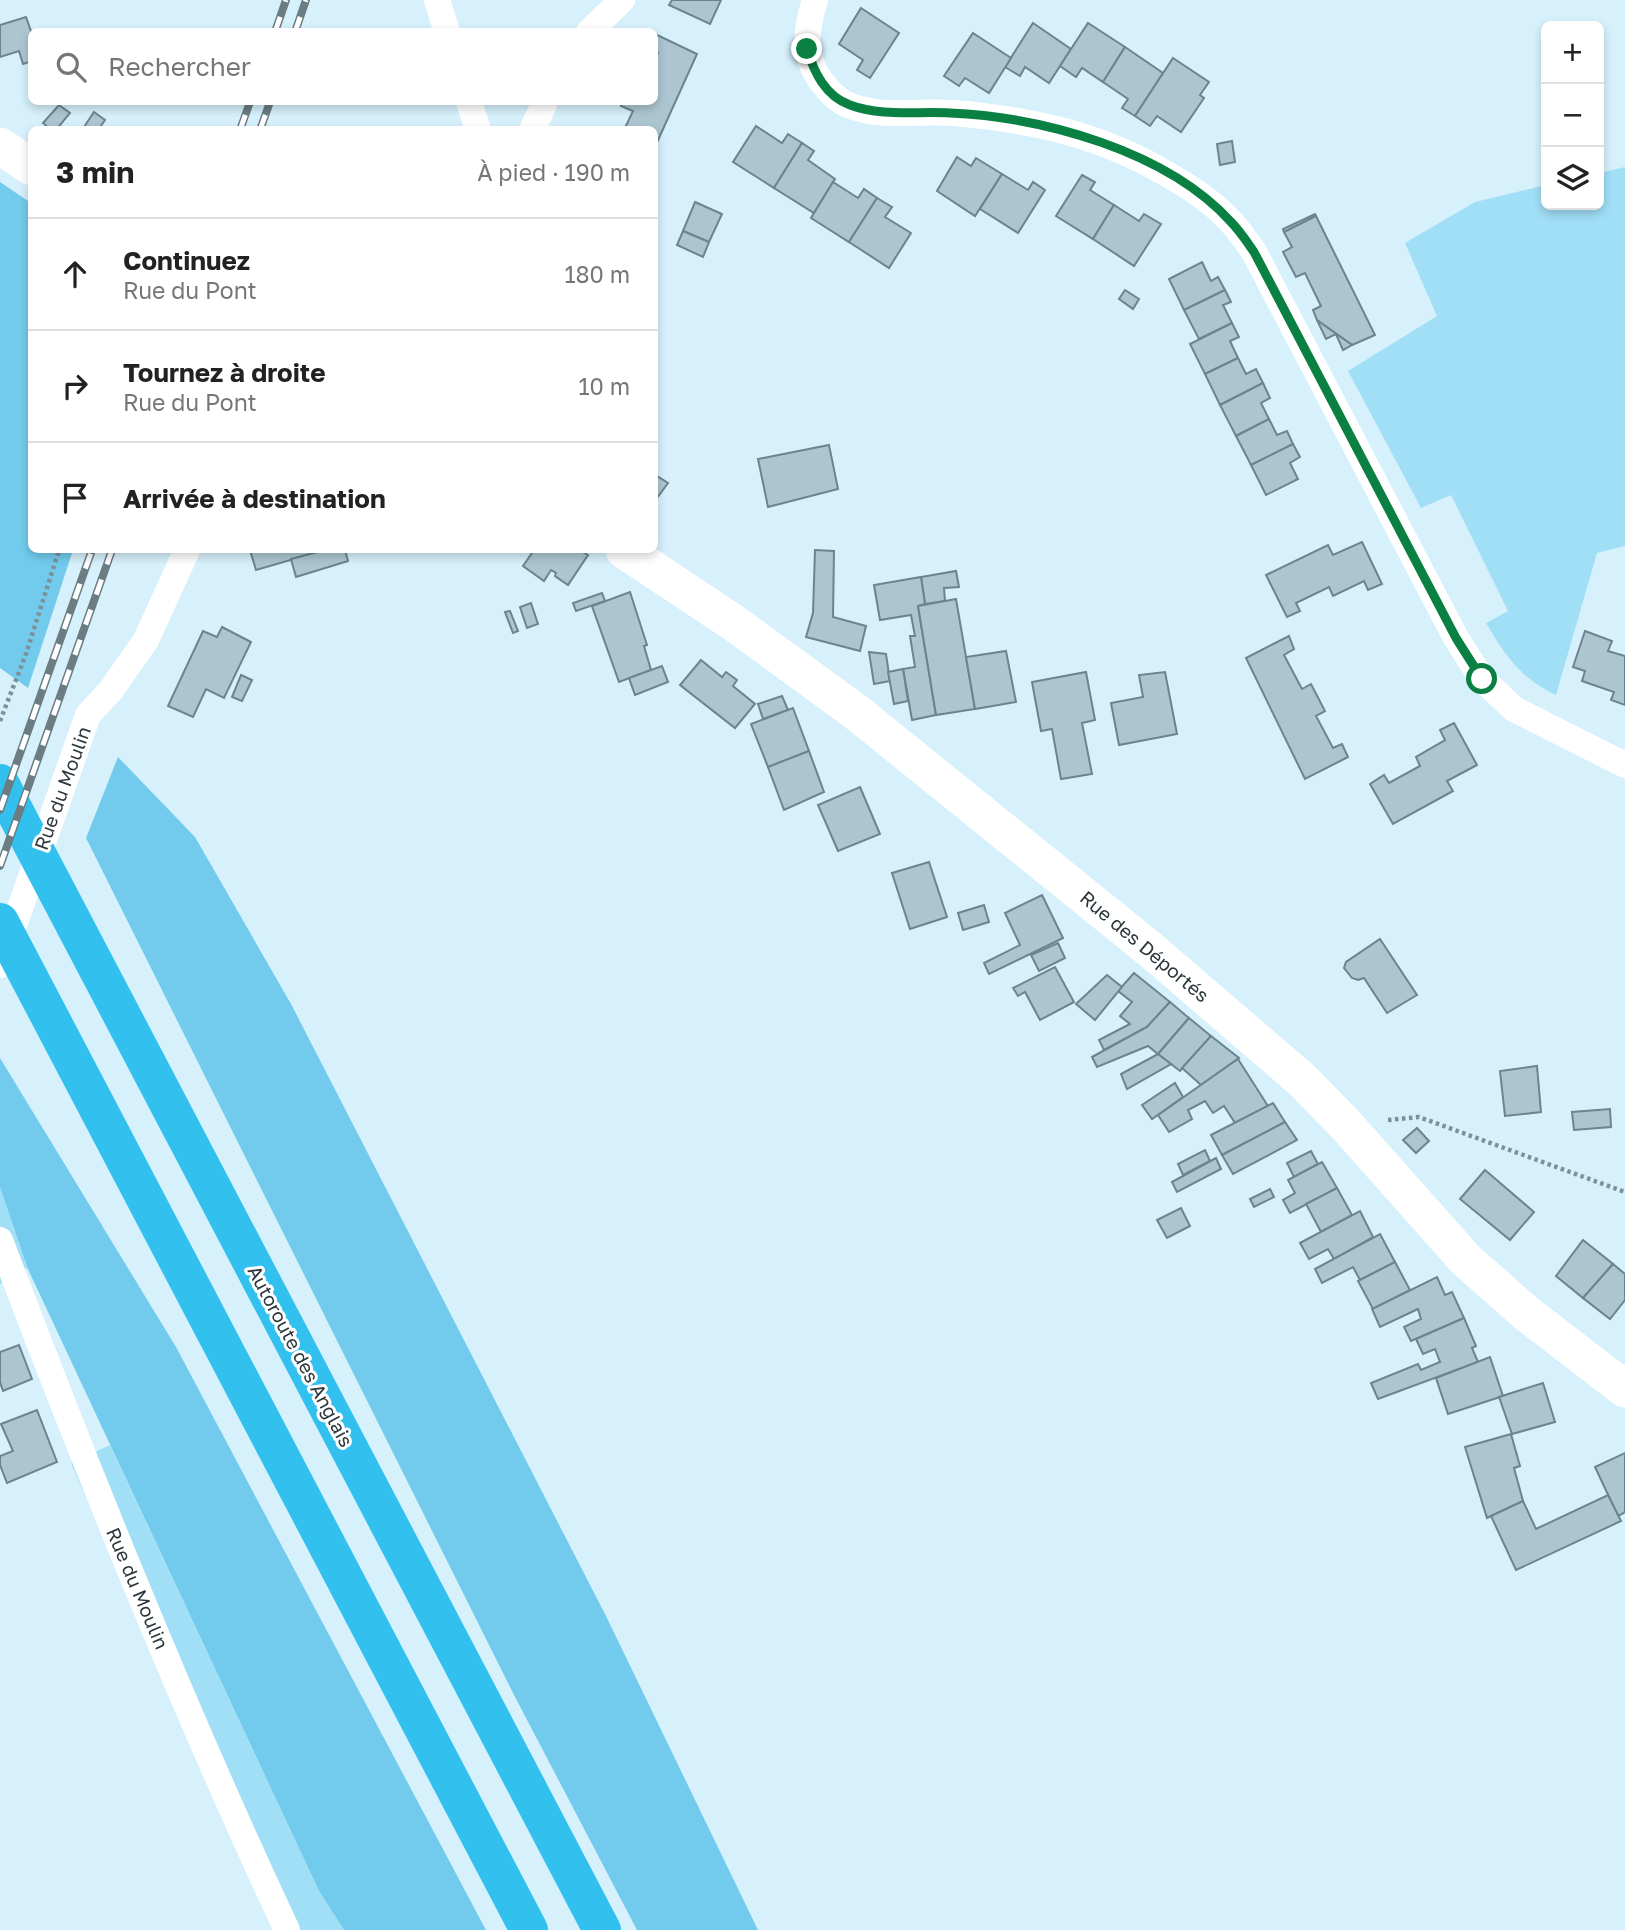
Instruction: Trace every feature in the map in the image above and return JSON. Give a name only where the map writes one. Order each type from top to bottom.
[{"type":"highway","name":"Autoroute des Anglais","points":[[0,783],[602,1930]]},
{"type":"highway","points":[[0,922],[12,966],[529,1930]]},
{"type":"street","points":[[437,0],[446,28]]},
{"type":"street","points":[[593,28],[622,0]]},
{"type":"street","points":[[815,0],[807,24],[807,49],[813,70],[831,94],[847,104],[868,111],[950,113],[1019,120],[1084,135],[1144,160],[1195,190],[1231,221],[1254,252],[1456,638],[1482,679],[1514,709],[1625,765]]},
{"type":"street","points":[[470,105],[477,126]]},
{"type":"street","points":[[534,126],[544,105]]},
{"type":"street","points":[[0,146],[28,164]]},
{"type":"street","name":"Rue du Moulin","points":[[12,966],[88,715],[111,690],[146,640],[186,553]]},
{"type":"street","name":"Rue des Déportés","points":[[629,553],[734,623],[867,720],[1151,950],[1302,1080],[1346,1125],[1466,1260],[1526,1313],[1625,1389]]},
{"type":"street","name":"Rue du Moulin","points":[[0,1240],[82,1455],[241,1832],[287,1930]]},
{"type":"path","points":[[0,721],[26,654],[58,553]]},
{"type":"path","points":[[1346,1125],[1419,1117],[1625,1192]]},
{"type":"shaded area","points":[[1625,167],[1625,546],[1597,553],[1556,695],[1524,674],[1493,634],[1486,623],[1508,611],[1451,495],[1421,508],[1348,371],[1437,316],[1405,243],[1475,202],[1541,186],[1541,210],[1604,210],[1604,172]]},
{"type":"shaded area","points":[[0,182],[28,201],[28,553],[72,553],[28,688],[0,668]]},
{"type":"shaded area","points":[[118,757],[195,837],[291,1004],[606,1616],[758,1930],[637,1930],[514,1695],[86,838]]},
{"type":"shaded area","points":[[0,1058],[176,1347],[486,1930],[344,1930],[319,1891],[27,1267],[0,1187]]},
{"type":"shaded area","points":[[0,1187],[27,1268],[0,1284]]},
{"type":"shaded area","points":[[110,1445],[319,1891],[344,1930],[275,1930],[71,1463]]},
{"type":"building","points":[[672,0],[721,0],[710,24],[669,5]]},
{"type":"building","points":[[861,8],[899,33],[870,78],[857,70],[863,60],[839,44]]},
{"type":"building","points":[[26,17],[30,28],[28,62],[23,64],[19,51],[0,57],[0,25]]},
{"type":"building","points":[[1033,23],[1071,49],[1049,83],[1025,67],[1020,76],[1005,67]]},
{"type":"building","points":[[1088,23],[1125,47],[1103,82],[1082,68],[1076,77],[1060,66]]},
{"type":"building","points":[[973,33],[1011,58],[989,93],[965,78],[959,86],[944,76]]},
{"type":"building","points":[[658,35],[697,54],[658,140],[658,126],[626,126],[633,111],[621,106],[658,105]]},
{"type":"building","points":[[1125,47],[1163,73],[1135,116],[1122,108],[1128,99],[1103,82]]},
{"type":"building","points":[[1173,58],[1209,82],[1200,95],[1204,98],[1181,132],[1157,116],[1150,126],[1135,116]]},
{"type":"building","points":[[59,105],[70,113],[59,126],[46,126],[43,123]]},
{"type":"building","points":[[94,112],[105,120],[101,126],[85,126]]},
{"type":"building","points":[[756,126],[782,143],[788,134],[802,143],[774,188],[733,162]]},
{"type":"building","points":[[1232,141],[1235,162],[1220,165],[1217,144]]},
{"type":"building","points":[[802,143],[814,151],[808,160],[835,179],[814,213],[774,188]]},
{"type":"building","points":[[957,157],[971,166],[976,158],[1002,174],[975,216],[937,191]]},
{"type":"building","points":[[1002,174],[1028,190],[1033,182],[1045,190],[1018,233],[980,209]]},
{"type":"building","points":[[1082,175],[1095,182],[1090,190],[1114,205],[1093,239],[1056,216]]},
{"type":"building","points":[[833,182],[858,198],[864,189],[877,198],[849,242],[811,218]]},
{"type":"building","points":[[877,198],[892,207],[885,217],[911,233],[889,268],[849,242]]},
{"type":"building","points":[[695,202],[722,214],[709,242],[683,231]]},
{"type":"building","points":[[1114,205],[1139,221],[1144,214],[1161,224],[1134,266],[1093,239]]},
{"type":"building","points":[[1315,214],[1316,216],[1284,232],[1283,229]]},
{"type":"building","points":[[1316,216],[1375,335],[1352,345],[1317,320],[1313,310],[1321,306],[1305,273],[1296,277],[1283,252],[1292,247],[1284,232]]},
{"type":"building","points":[[683,231],[709,242],[703,257],[677,245]]},
{"type":"building","points":[[1202,262],[1211,281],[1218,277],[1225,290],[1184,310],[1169,279]]},
{"type":"building","points":[[1125,290],[1139,299],[1133,309],[1119,299]]},
{"type":"building","points":[[1225,290],[1231,302],[1223,305],[1232,323],[1199,339],[1184,310]]},
{"type":"building","points":[[1317,320],[1352,345],[1343,350],[1336,334],[1326,339]]},
{"type":"building","points":[[1232,323],[1239,337],[1230,341],[1238,358],[1205,374],[1190,344]]},
{"type":"building","points":[[1238,358],[1246,374],[1256,369],[1263,383],[1220,405],[1205,374]]},
{"type":"building","points":[[1263,383],[1270,398],[1261,403],[1269,419],[1236,436],[1220,405]]},
{"type":"building","points":[[1269,419],[1277,435],[1287,431],[1293,444],[1251,465],[1236,436]]},
{"type":"building","points":[[1293,444],[1300,457],[1290,463],[1298,479],[1266,495],[1251,465]]},
{"type":"building","points":[[829,445],[838,489],[768,507],[758,459]]},
{"type":"building","points":[[658,477],[668,483],[658,497]]},
{"type":"building","points":[[1362,542],[1382,584],[1368,590],[1364,581],[1333,596],[1329,587],[1296,603],[1300,611],[1287,617],[1266,575],[1328,545],[1333,555]]},
{"type":"building","points":[[815,550],[834,551],[833,617],[866,626],[860,651],[806,637],[813,613]]},
{"type":"building","points":[[251,553],[315,553],[256,570]]},
{"type":"building","points":[[314,553],[346,553],[348,561],[296,577],[291,559]]},
{"type":"building","points":[[532,553],[588,555],[568,585],[551,570],[544,581],[523,566]]},
{"type":"building","points":[[956,571],[959,587],[944,588],[945,601],[925,604],[921,577]]},
{"type":"building","points":[[921,577],[925,604],[918,606],[936,715],[912,720],[903,669],[915,667],[910,636],[915,636],[911,615],[880,620],[874,585]]},
{"type":"building","points":[[630,592],[647,645],[644,646],[651,670],[619,682],[592,606]]},
{"type":"building","points":[[602,593],[605,601],[576,611],[573,603]]},
{"type":"building","points":[[956,599],[975,709],[936,715],[918,606]]},
{"type":"building","points":[[531,603],[538,624],[527,628],[520,607]]},
{"type":"building","points":[[510,611],[518,631],[513,633],[505,612]]},
{"type":"building","points":[[222,627],[251,642],[224,698],[206,689],[193,717],[168,706],[203,631],[217,637]]},
{"type":"building","points":[[1585,631],[1612,641],[1608,651],[1625,656],[1625,705],[1611,700],[1614,692],[1582,681],[1585,671],[1573,667]]},
{"type":"building","points":[[1289,636],[1294,649],[1284,655],[1302,689],[1311,684],[1325,711],[1316,716],[1333,748],[1342,744],[1348,757],[1305,779],[1246,658]]},
{"type":"building","points":[[1006,651],[1016,702],[975,709],[966,657]]},
{"type":"building","points":[[869,652],[886,654],[890,681],[874,684]]},
{"type":"building","points":[[701,660],[722,677],[726,672],[737,680],[733,686],[755,704],[735,728],[680,685]]},
{"type":"building","points":[[662,666],[668,682],[635,695],[629,678]]},
{"type":"building","points":[[903,669],[908,701],[894,704],[888,672]]},
{"type":"building","points":[[1086,672],[1095,720],[1082,723],[1092,774],[1061,779],[1052,729],[1041,731],[1032,682]]},
{"type":"building","points":[[1165,672],[1177,734],[1119,745],[1111,703],[1143,697],[1139,675]]},
{"type":"building","points":[[241,675],[252,680],[242,701],[232,697]]},
{"type":"building","points":[[782,696],[788,710],[763,719],[758,704]]},
{"type":"building","points":[[793,708],[809,751],[768,767],[751,724]]},
{"type":"building","points":[[1454,723],[1477,765],[1447,781],[1453,791],[1393,824],[1370,784],[1384,775],[1389,783],[1420,766],[1416,757],[1445,740],[1440,730]]},
{"type":"building","points":[[809,751],[824,792],[784,810],[768,767]]},
{"type":"building","points":[[860,787],[880,834],[838,851],[818,805]]},
{"type":"building","points":[[929,862],[947,917],[910,929],[892,873]]},
{"type":"building","points":[[1042,895],[1063,938],[989,974],[984,963],[1020,945],[1005,913]]},
{"type":"building","points":[[984,905],[989,922],[963,930],[958,913]]},
{"type":"building","points":[[1380,939],[1417,995],[1387,1013],[1364,978],[1352,978],[1344,968],[1346,962]]},
{"type":"building","points":[[1058,943],[1065,958],[1039,971],[1031,955]]},
{"type":"building","points":[[1055,967],[1074,1002],[1040,1020],[1025,992],[1018,996],[1013,988]]},
{"type":"building","points":[[1134,973],[1170,1002],[1147,1027],[1104,1050],[1099,1040],[1130,1024],[1120,1016],[1132,1002],[1118,991]]},
{"type":"building","points":[[1107,975],[1122,987],[1095,1020],[1076,1004]]},
{"type":"building","points":[[1170,1002],[1189,1018],[1158,1054],[1148,1046],[1097,1067],[1092,1057],[1147,1027]]},
{"type":"building","points":[[1189,1018],[1211,1036],[1180,1071],[1158,1054]]},
{"type":"building","points":[[1211,1036],[1239,1058],[1201,1085],[1182,1068]]},
{"type":"building","points":[[1158,1054],[1171,1064],[1127,1089],[1121,1074]]},
{"type":"building","points":[[1238,1059],[1268,1106],[1235,1123],[1224,1106],[1213,1113],[1205,1101],[1188,1110],[1192,1119],[1169,1132],[1158,1115]]},
{"type":"building","points":[[1537,1066],[1541,1112],[1505,1116],[1500,1071]]},
{"type":"building","points":[[1175,1083],[1183,1097],[1152,1119],[1142,1105]]},
{"type":"building","points":[[1273,1103],[1285,1122],[1222,1155],[1211,1135]]},
{"type":"building","points":[[1610,1109],[1611,1127],[1574,1130],[1572,1112]]},
{"type":"building","points":[[1285,1122],[1297,1140],[1233,1174],[1222,1155]]},
{"type":"building","points":[[1417,1128],[1429,1141],[1416,1153],[1403,1140]]},
{"type":"building","points":[[1205,1150],[1210,1161],[1183,1175],[1178,1164]]},
{"type":"building","points":[[1311,1151],[1318,1164],[1294,1177],[1287,1163]]},
{"type":"building","points":[[1216,1158],[1221,1169],[1177,1192],[1172,1182]]},
{"type":"building","points":[[1322,1162],[1337,1188],[1290,1213],[1283,1200],[1295,1193],[1288,1180]]},
{"type":"building","points":[[1485,1170],[1534,1212],[1510,1240],[1460,1199]]},
{"type":"building","points":[[1337,1188],[1352,1215],[1321,1232],[1306,1204]]},
{"type":"building","points":[[1270,1189],[1274,1197],[1254,1207],[1250,1199]]},
{"type":"building","points":[[1181,1208],[1190,1226],[1167,1238],[1157,1220]]},
{"type":"building","points":[[1360,1211],[1373,1237],[1334,1259],[1328,1249],[1309,1259],[1300,1243]]},
{"type":"building","points":[[1380,1234],[1395,1262],[1360,1280],[1353,1267],[1322,1283],[1315,1269]]},
{"type":"building","points":[[1583,1240],[1613,1264],[1583,1298],[1556,1276]]},
{"type":"building","points":[[1395,1262],[1410,1290],[1373,1309],[1358,1281]]},
{"type":"building","points":[[1613,1264],[1625,1274],[1625,1300],[1610,1319],[1583,1298]]},
{"type":"building","points":[[1437,1277],[1445,1295],[1452,1292],[1464,1318],[1411,1341],[1404,1327],[1421,1319],[1418,1309],[1380,1327],[1372,1309]]},
{"type":"building","points":[[1464,1318],[1476,1346],[1472,1348],[1478,1362],[1378,1399],[1371,1383],[1418,1364],[1421,1370],[1440,1362],[1435,1349],[1423,1354],[1416,1339]]},
{"type":"building","points":[[19,1345],[32,1379],[3,1391],[0,1382],[0,1352]]},
{"type":"building","points":[[1490,1357],[1503,1396],[1448,1414],[1436,1378]]},
{"type":"building","points":[[1543,1383],[1555,1422],[1512,1434],[1499,1397]]},
{"type":"building","points":[[37,1410],[57,1462],[7,1483],[0,1465],[0,1456],[13,1451],[1,1424]]},
{"type":"building","points":[[1511,1434],[1520,1466],[1514,1468],[1523,1501],[1487,1518],[1465,1447]]},
{"type":"building","points":[[1625,1453],[1625,1512],[1618,1516],[1595,1467]]},
{"type":"building","points":[[1608,1495],[1621,1521],[1516,1570],[1491,1516],[1523,1501],[1536,1529]]},
{"type":"railway","points":[[276,28],[286,0]]},
{"type":"railway","points":[[296,28],[306,0]]},
{"type":"railway","points":[[241,126],[249,105]]},
{"type":"railway","points":[[261,126],[269,105]]},
{"type":"railway","points":[[0,810],[91,553]]},
{"type":"railway","points":[[0,866],[111,553]]},
{"type":"route","points":[[807,49],[813,70],[831,94],[847,104],[868,111],[950,113],[1019,120],[1084,135],[1144,160],[1195,190],[1231,221],[1254,252],[1456,638],[1482,679]]}]
